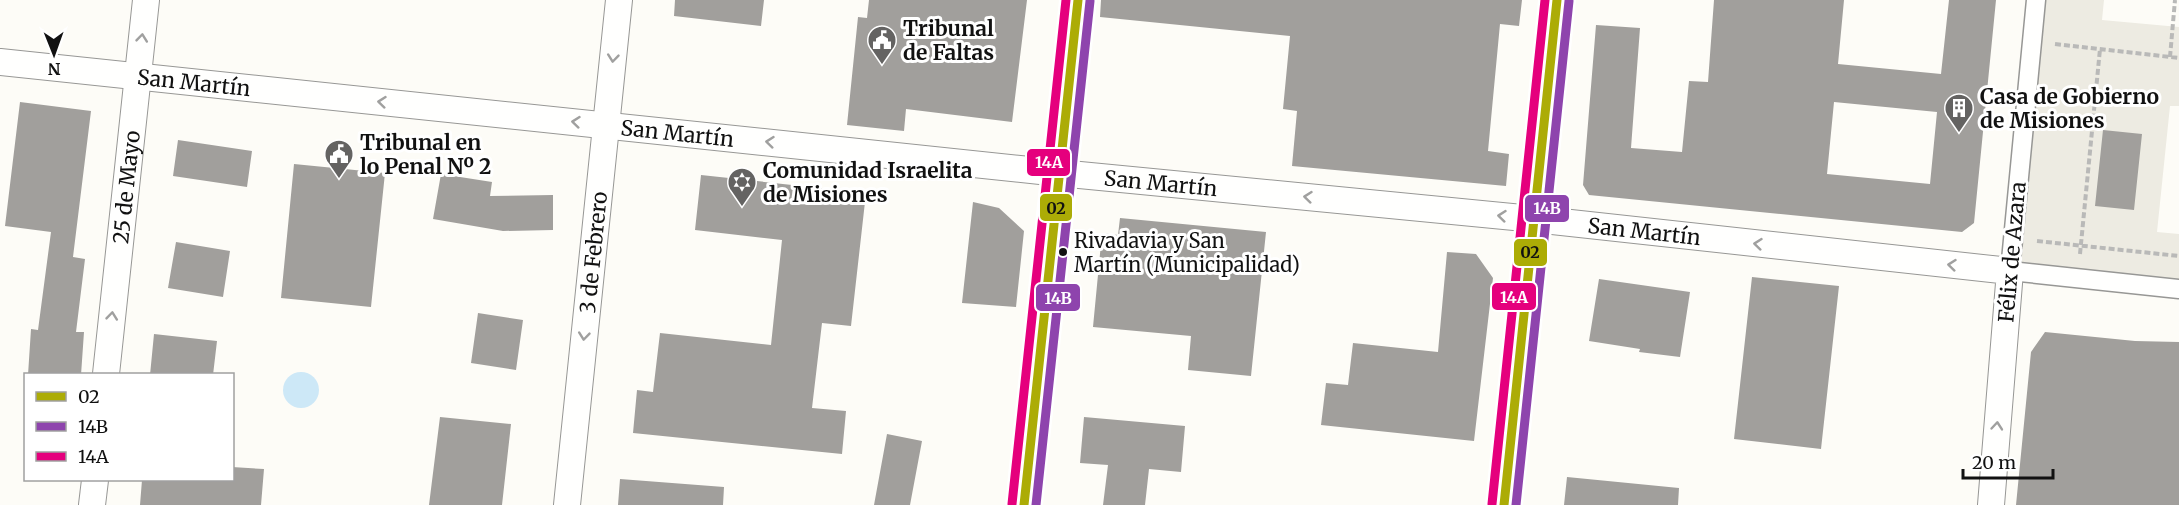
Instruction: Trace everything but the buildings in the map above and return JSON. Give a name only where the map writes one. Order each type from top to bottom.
[{"type":"street","name":"25 de Mayo","points":[[106,373],[146,0]]},
{"type":"street","name":"3 de Febrero","points":[[567,505],[619,0]]},
{"type":"street","points":[[1024,505],[1078,0]]},
{"type":"street","points":[[1504,505],[1557,0]]},
{"type":"street","name":"Félix de Azara","points":[[1991,505],[2010,271],[2036,0]]},
{"type":"street","name":"San Martín","points":[[0,62],[1059,173],[1534,219],[2179,289]]},
{"type":"street","points":[[92,505],[95,481]]},
{"type":"path","points":[[2170,57],[2175,0]]},
{"type":"path","points":[[2032,42],[2179,58]]},
{"type":"path","points":[[2078,279],[2100,49]]},
{"type":"path","points":[[2013,239],[2179,256]]},
{"type":"shaded area","points":[[2037,0],[2104,0],[2102,20],[2179,27],[2179,106],[2170,106],[2157,232],[2179,234],[2179,284],[2013,267]]},
{"type":"water","points":[[301,372],[314,377],[319,390],[314,403],[301,408],[288,403],[283,390],[288,377]]},
{"type":"transit line","name":"14A","points":[[1012,504],[1066,0]]},
{"type":"transit line","name":"02","points":[[1024,505],[1078,0]]},
{"type":"transit line","name":"14A","points":[[1492,504],[1545,0]]},
{"type":"transit line","name":"02","points":[[1504,505],[1557,0]]},
{"type":"transit line","name":"14B","points":[[1036,505],[1090,1]]},
{"type":"transit line","name":"14B","points":[[1516,505],[1569,1]]},
{"type":"place","name":"Tribunal de Faltas","points":[[882,66]]},
{"type":"place","name":"Casa de Gobierno de Misiones","points":[[1959,134]]},
{"type":"place","name":"Tribunal en lo Penal Nº 2","points":[[339,180]]},
{"type":"place","name":"Comunidad Israelita de Misiones","points":[[742,208]]},
{"type":"place","name":"Rivadavia y San Martín (Municipalidad)","points":[[1063,252]]}]
